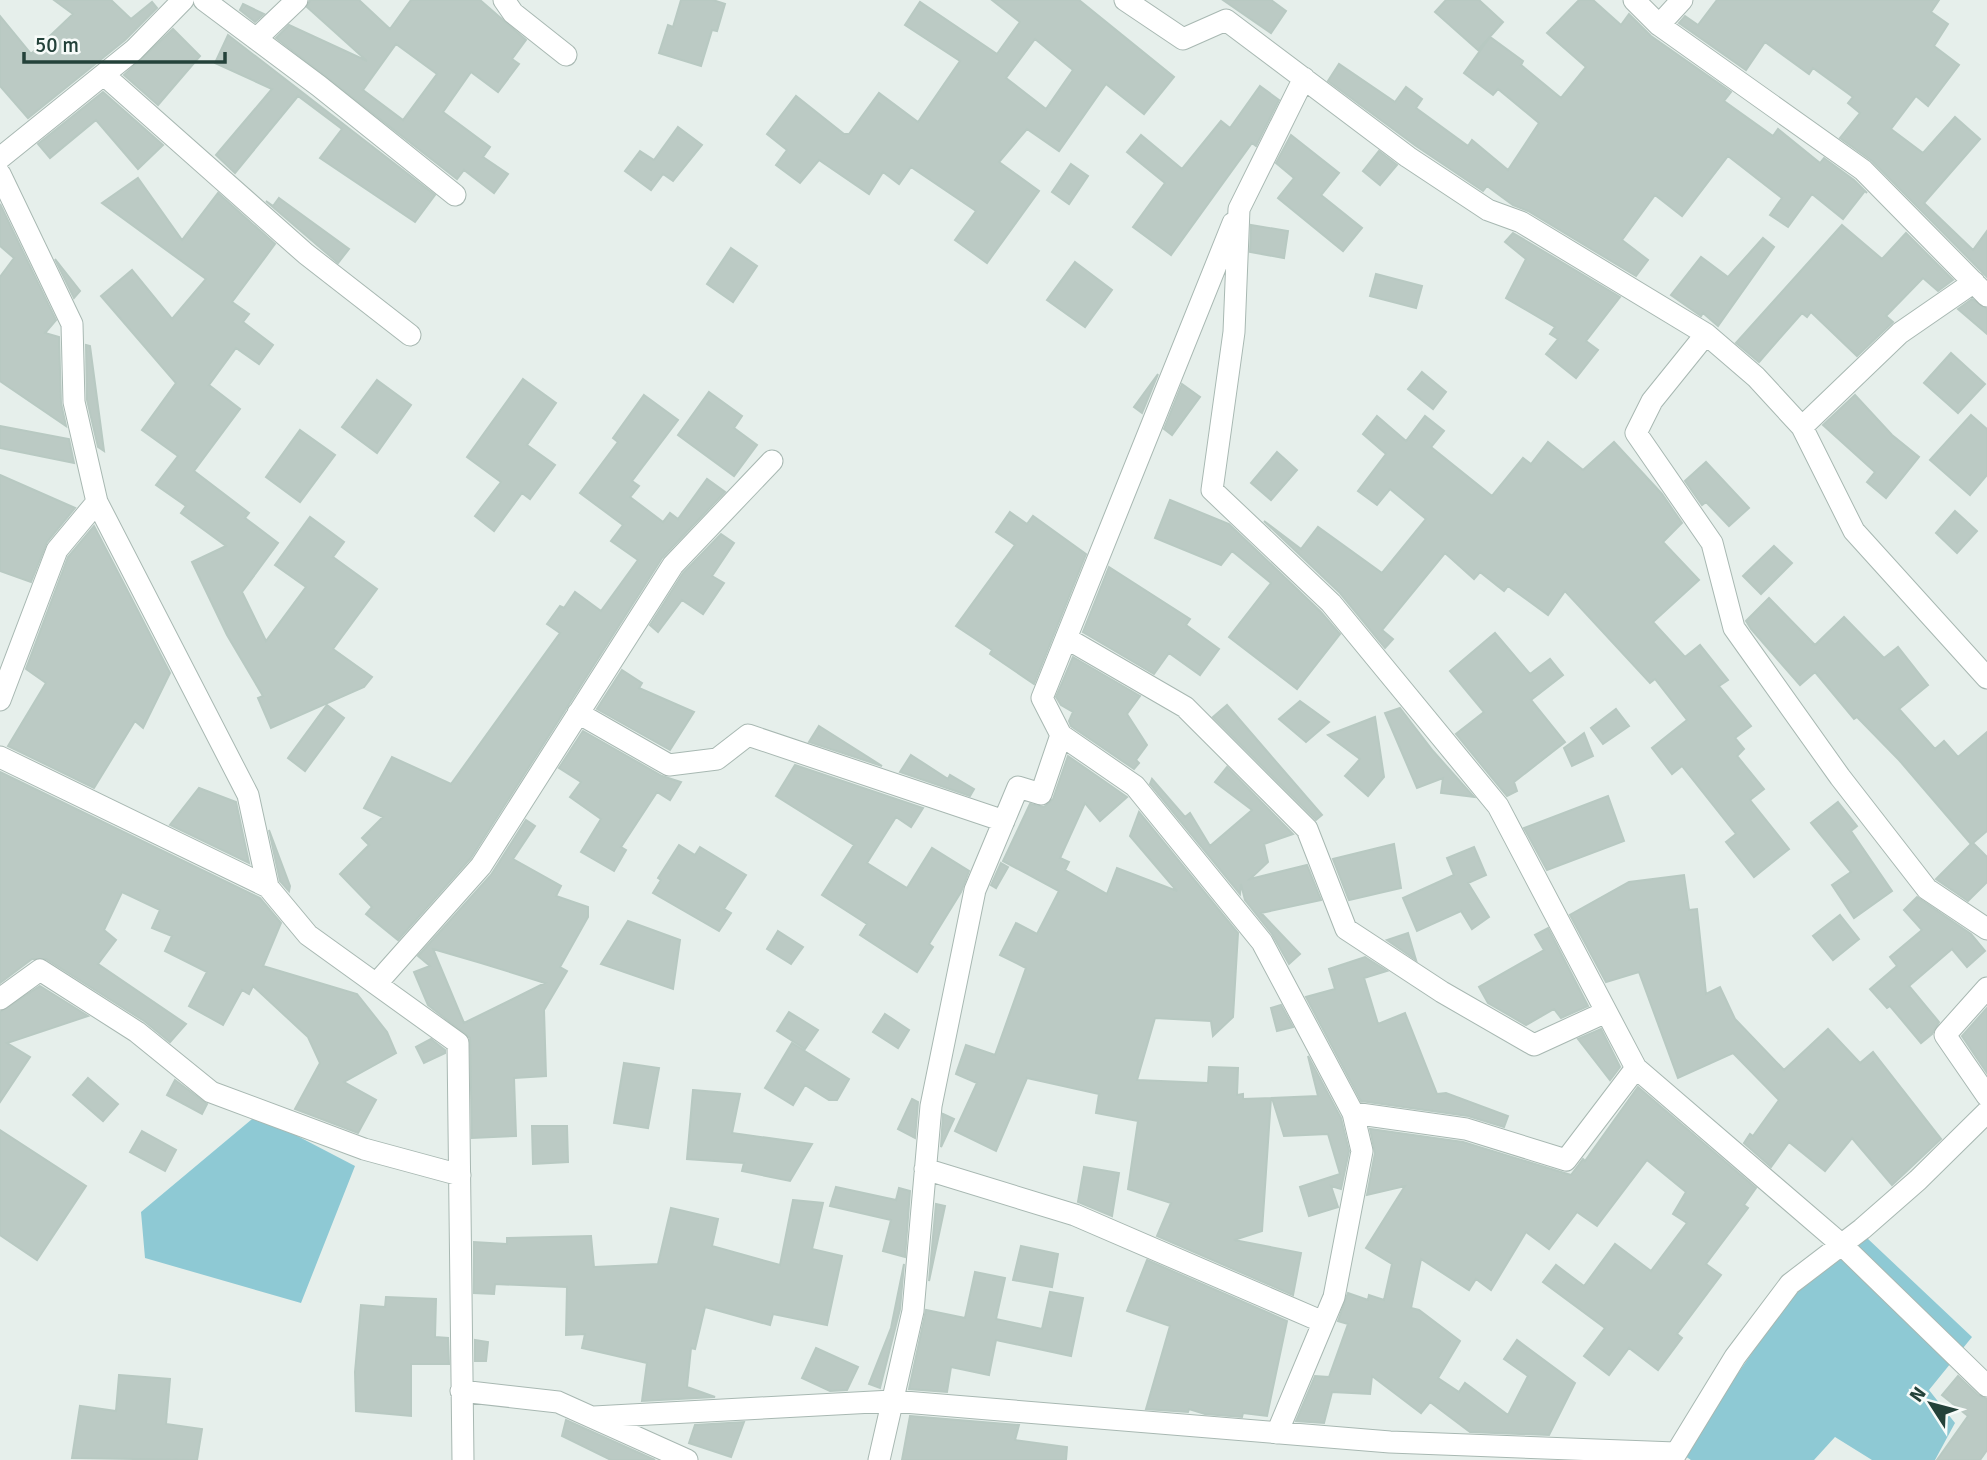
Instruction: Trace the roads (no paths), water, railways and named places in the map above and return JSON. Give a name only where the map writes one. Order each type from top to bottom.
[{"type":"street","points":[[0,158],[134,50],[183,0]]},
{"type":"street","points":[[204,0],[454,195]]},
{"type":"street","points":[[257,39],[298,0]]},
{"type":"street","points":[[504,0],[513,13],[566,55]]},
{"type":"street","points":[[1125,0],[1183,38],[1226,20],[1408,157],[1488,210],[1521,222],[1706,334],[1756,377],[1802,427],[1854,531],[1987,678]]},
{"type":"street","points":[[1634,0],[1659,25],[1863,170],[1981,289],[1900,332],[1802,427]]},
{"type":"street","points":[[1659,25],[1682,0]]},
{"type":"street","points":[[104,75],[306,254],[410,335]]},
{"type":"street","points":[[1278,1433],[1334,1297],[1362,1151],[1353,1114],[1262,942],[1135,786],[1061,735],[1042,698],[1239,209],[1304,78]]},
{"type":"street","points":[[0,174],[72,324],[74,402],[97,502],[248,794],[268,887]]},
{"type":"street","points":[[1239,209],[1234,332],[1212,490],[1331,603],[1497,806],[1636,1068],[1842,1245],[1987,1386]]},
{"type":"street","points":[[1706,334],[1652,401],[1636,432],[1712,543],[1734,628],[1840,776],[1927,889],[1987,929]]},
{"type":"street","points":[[377,983],[481,866],[673,565],[772,461]]},
{"type":"street","points":[[0,700],[57,550],[97,502]]},
{"type":"street","points":[[1066,638],[1185,707],[1307,829],[1346,929],[1442,992],[1534,1045],[1606,1012]]},
{"type":"street","points":[[578,713],[669,765],[717,759],[748,735],[1004,821]]},
{"type":"street","points":[[879,1460],[913,1311],[931,1106],[975,890],[1018,787],[1041,794],[1061,735]]},
{"type":"street","points":[[0,757],[268,887],[308,935],[458,1043],[463,1460]]},
{"type":"street","points":[[0,999],[40,970],[138,1031],[211,1092],[364,1149],[460,1175]]},
{"type":"street","points":[[1987,988],[1945,1035],[1987,1096]]},
{"type":"street","points":[[1353,1114],[1466,1129],[1566,1160],[1636,1068]]},
{"type":"street","points":[[594,1417],[892,1401],[1390,1443],[1674,1456],[1735,1357],[1790,1284],[1842,1245],[1919,1180],[1987,1112]]},
{"type":"street","points":[[925,1169],[1075,1215],[1323,1322]]},
{"type":"street","points":[[461,1391],[558,1402],[687,1460]]},
{"type":"water","points":[[257,1115],[355,1166],[301,1303],[145,1258],[141,1212]]},
{"type":"water","points":[[1867,1238],[1972,1337],[1929,1390],[1955,1423],[1935,1460],[1872,1460],[1835,1437],[1814,1460],[1691,1460],[1682,1454],[1797,1288]]}]
